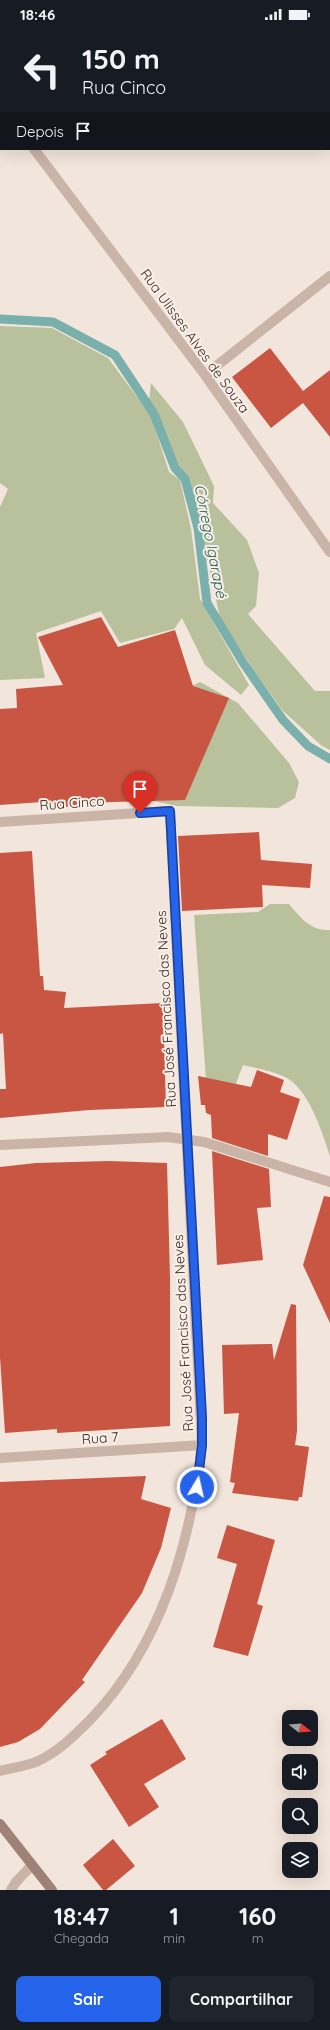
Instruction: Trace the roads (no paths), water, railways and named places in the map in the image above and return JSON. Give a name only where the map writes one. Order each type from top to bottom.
[{"type":"street","name":"Rua Ulisses Alves de Souza","points":[[35,150],[205,376],[330,552]]},
{"type":"street","points":[[205,376],[330,276]]},
{"type":"street","name":"Rua Cinco","points":[[0,822],[170,811]]},
{"type":"street","name":"Rua José Francisco das Neves","points":[[0,1771],[38,1761],[72,1738],[110,1699],[142,1651],[169,1594],[182,1554],[192,1515],[202,1445],[170,811]]},
{"type":"street","points":[[0,1145],[168,1137],[186,1139],[204,1142],[330,1182]]},
{"type":"street","name":"Rua 7","points":[[0,1458],[202,1445]]},
{"type":"street","points":[[0,1824],[52,1890]]},
{"type":"street","points":[[11,1890],[16,1882],[32,1865]]},
{"type":"waterway","name":"Córrego Igarapé","points":[[0,319],[53,322],[115,355],[154,414],[175,468],[185,479],[198,528],[207,603],[244,664],[283,720],[308,746],[330,759]]}]
